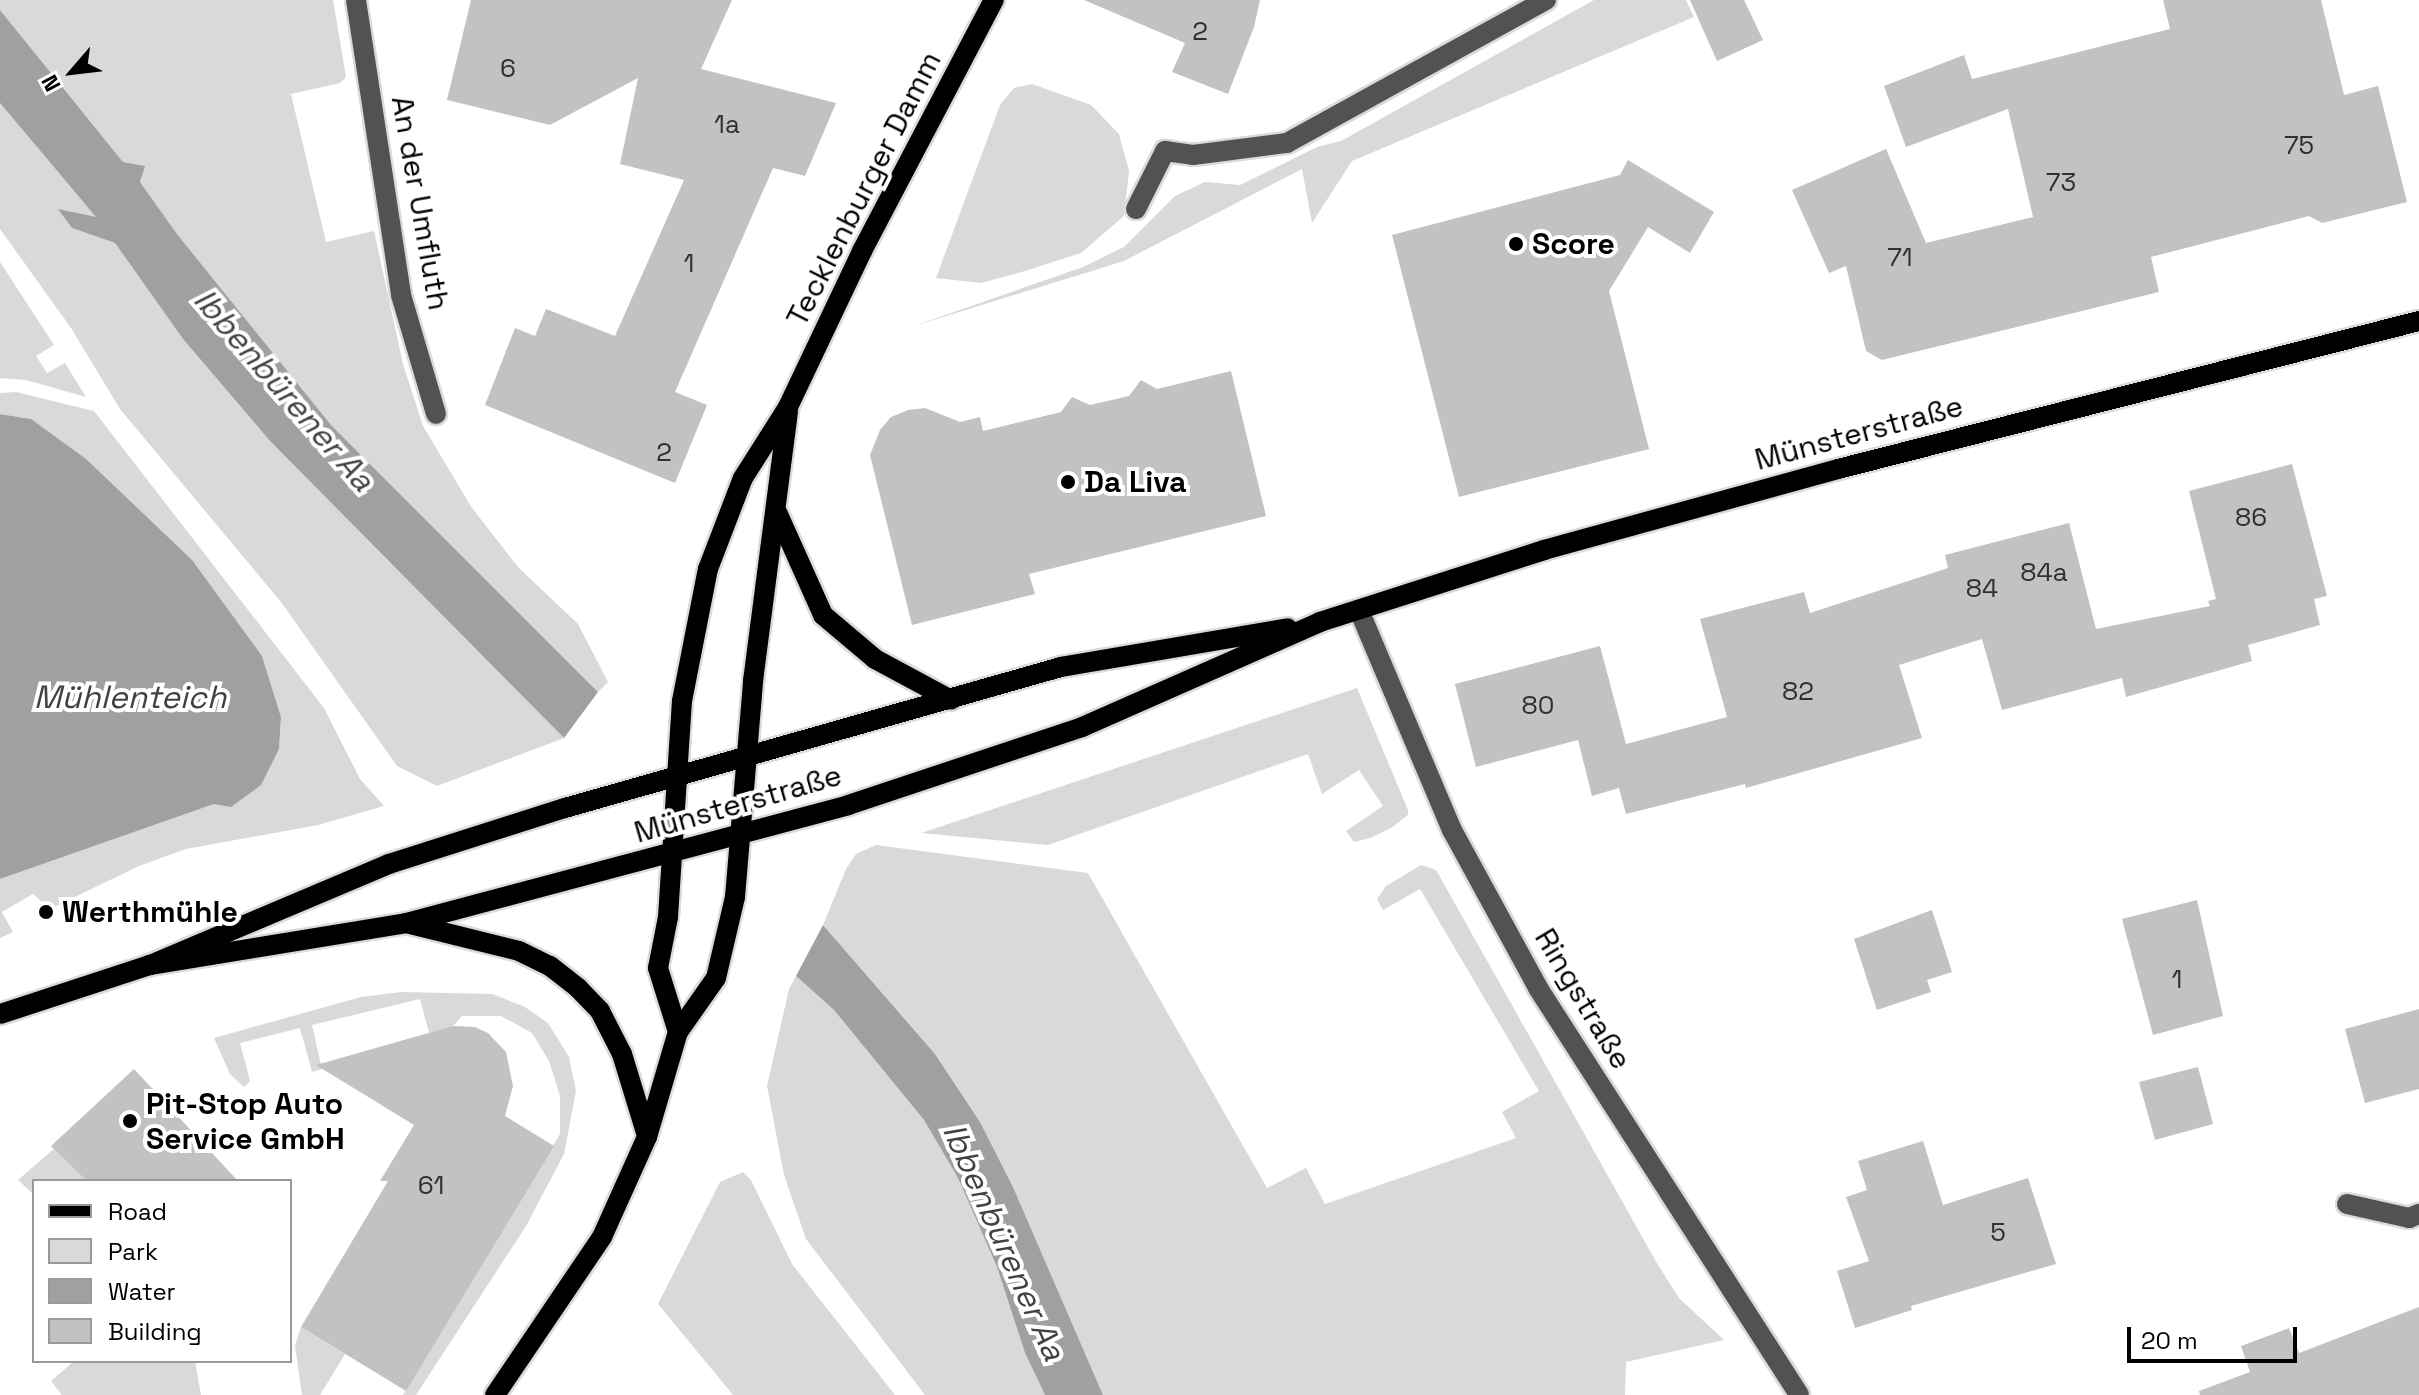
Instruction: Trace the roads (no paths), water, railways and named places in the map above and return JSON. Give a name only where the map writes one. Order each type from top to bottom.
[{"type":"main road","name":"Tecklenburger Damm","points":[[678,1032],[658,968],[668,917],[682,701],[708,569],[743,478],[788,407],[862,251],[994,0]]},
{"type":"main road","name":"Münsterstraße","points":[[150,965],[406,923],[848,805],[1082,727],[1320,622],[1544,550],[1838,469],[2419,321]]},
{"type":"main road","name":"Tecklenburger Damm","points":[[495,1395],[602,1237],[647,1137],[678,1032],[716,978],[735,897],[747,756],[788,407]]},
{"type":"main road","points":[[777,512],[823,615],[875,659],[951,700]]},
{"type":"main road","name":"Münsterstraße","points":[[0,1014],[150,965],[389,864],[678,776],[1061,667],[1320,622]]},
{"type":"main road","points":[[406,923],[519,951],[550,966],[578,988],[600,1011],[622,1054],[647,1137]]},
{"type":"street","name":"An der Umfluth","points":[[356,0],[401,295],[436,414]]},
{"type":"street","points":[[1136,209],[1165,151],[1193,155],[1287,143],[1546,0]]},
{"type":"street","name":"Ringstraße","points":[[1359,610],[1452,830],[1538,988],[1799,1395]]},
{"type":"street","points":[[2347,1204],[2409,1218],[2419,1214]]},
{"type":"water","name":"Ibbenbürener Aa","points":[[0,10],[123,162],[145,166],[140,182],[177,234],[331,425],[598,692],[564,738],[270,441],[183,339],[115,243],[72,228],[58,209],[96,217],[0,103]]},
{"type":"water","name":"Mühlenteich","points":[[0,414],[31,419],[86,459],[192,560],[262,656],[281,717],[279,749],[261,785],[231,807],[214,804],[0,879]]},
{"type":"water","name":"Ibbenbürener Aa","points":[[823,925],[935,1054],[980,1122],[1013,1187],[1103,1395],[1045,1395],[1025,1353],[997,1267],[958,1178],[924,1120],[834,1010],[796,976]]},
{"type":"place","name":"Score","points":[[1516,244]]},
{"type":"place","name":"Da Liva","points":[[1068,482]]},
{"type":"place","name":"Werthmühle","points":[[46,912]]},
{"type":"place","name":"Pit-Stop Auto Service GmbH","points":[[130,1121]]}]
